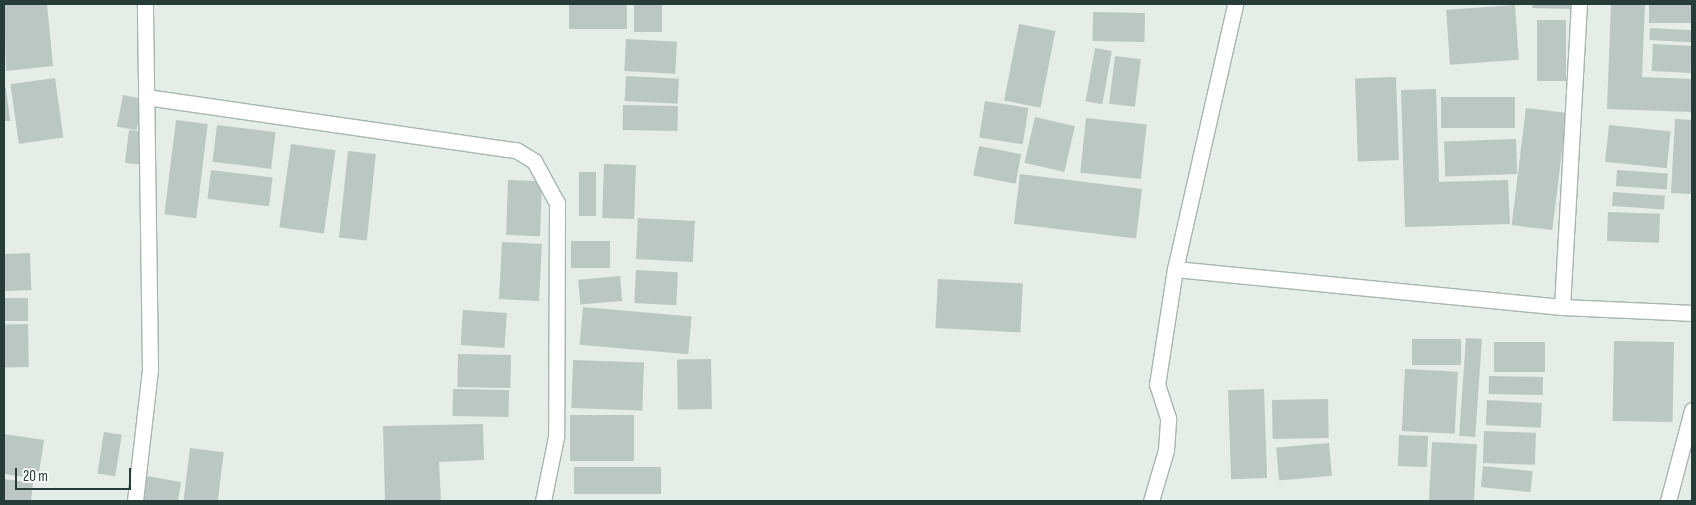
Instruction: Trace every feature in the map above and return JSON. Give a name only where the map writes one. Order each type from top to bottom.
[{"type":"street","points":[[135,501],[150,369],[145,4]]},
{"type":"street","points":[[1151,501],[1166,450],[1168,418],[1157,385],[1175,269],[1235,4]]},
{"type":"street","points":[[1562,307],[1579,4]]},
{"type":"street","points":[[146,97],[516,150],[534,161],[557,202],[556,437],[543,501]]},
{"type":"street","points":[[1175,269],[1562,307],[1692,313]]},
{"type":"street","points":[[1668,501],[1692,410]]},
{"type":"building","points":[[4,4],[47,4],[53,66],[6,71]]},
{"type":"building","points":[[569,4],[627,4],[627,29],[569,29]]},
{"type":"building","points":[[634,4],[662,4],[662,32],[634,32]]},
{"type":"building","points":[[1533,4],[1573,4],[1573,9],[1532,8]]},
{"type":"building","points":[[1611,4],[1645,4],[1642,77],[1692,79],[1692,112],[1607,109]]},
{"type":"building","points":[[1649,4],[1692,4],[1692,23],[1649,23]]},
{"type":"building","points":[[1515,5],[1519,60],[1450,65],[1446,10]]},
{"type":"building","points":[[1093,12],[1145,13],[1144,42],[1092,41]]},
{"type":"building","points":[[1537,20],[1566,20],[1566,81],[1537,81]]},
{"type":"building","points":[[1019,24],[1055,31],[1040,108],[1004,101]]},
{"type":"building","points":[[1650,28],[1692,30],[1691,42],[1649,40]]},
{"type":"building","points":[[626,39],[677,42],[675,74],[624,71]]},
{"type":"building","points":[[1653,44],[1692,46],[1691,73],[1652,71]]},
{"type":"building","points":[[1095,48],[1112,51],[1102,104],[1086,101]]},
{"type":"building","points":[[1115,56],[1141,59],[1135,107],[1109,104]]},
{"type":"building","points":[[626,76],[679,79],[678,104],[625,101]]},
{"type":"building","points":[[1396,77],[1399,160],[1358,161],[1355,78]]},
{"type":"building","points":[[55,78],[63,137],[19,144],[10,84]]},
{"type":"building","points":[[6,88],[10,121],[4,121],[4,89]]},
{"type":"building","points":[[1436,89],[1439,182],[1508,180],[1510,224],[1405,227],[1401,90]]},
{"type":"building","points":[[123,95],[143,99],[137,130],[117,126]]},
{"type":"building","points":[[1441,97],[1515,97],[1515,128],[1441,128]]},
{"type":"building","points":[[985,101],[1028,108],[1023,144],[979,138]]},
{"type":"building","points":[[623,105],[678,106],[678,131],[623,130]]},
{"type":"building","points":[[1526,108],[1567,113],[1552,230],[1512,225]]},
{"type":"building","points":[[1035,117],[1075,126],[1064,172],[1024,163]]},
{"type":"building","points":[[1086,118],[1147,124],[1141,179],[1080,173]]},
{"type":"building","points":[[1675,119],[1692,120],[1692,194],[1671,193]]},
{"type":"building","points":[[176,120],[208,124],[196,218],[164,214]]},
{"type":"building","points":[[217,125],[276,132],[271,169],[212,162]]},
{"type":"building","points":[[1609,125],[1671,131],[1667,168],[1605,162]]},
{"type":"building","points":[[129,130],[146,132],[142,165],[125,163]]},
{"type":"building","points":[[1516,139],[1517,174],[1445,176],[1444,142]]},
{"type":"building","points":[[291,144],[336,150],[324,233],[279,227]]},
{"type":"building","points":[[979,146],[1021,154],[1015,184],[973,175]]},
{"type":"building","points":[[348,151],[376,154],[367,240],[339,238]]},
{"type":"building","points":[[604,164],[636,165],[634,219],[602,218]]},
{"type":"building","points":[[211,170],[273,178],[269,206],[207,199]]},
{"type":"building","points":[[1617,170],[1668,174],[1667,190],[1616,186]]},
{"type":"building","points":[[579,172],[596,172],[596,216],[579,216]]},
{"type":"building","points":[[1020,174],[1142,189],[1136,239],[1014,224]]},
{"type":"building","points":[[508,180],[542,181],[540,236],[506,235]]},
{"type":"building","points":[[1613,192],[1665,196],[1664,210],[1612,206]]},
{"type":"building","points":[[1608,212],[1660,214],[1659,243],[1607,241]]},
{"type":"building","points":[[638,218],[695,221],[693,262],[636,259]]},
{"type":"building","points":[[571,241],[610,241],[610,268],[571,268]]},
{"type":"building","points":[[502,242],[542,244],[539,301],[499,299]]},
{"type":"building","points":[[30,253],[31,290],[5,291],[4,254]]},
{"type":"building","points":[[636,270],[678,272],[676,305],[634,303]]},
{"type":"building","points":[[620,276],[622,301],[580,305],[578,280]]},
{"type":"building","points":[[938,279],[1023,283],[1020,332],[935,328]]},
{"type":"building","points":[[4,298],[28,298],[28,321],[4,321]]},
{"type":"building","points":[[583,307],[692,316],[688,354],[580,345]]},
{"type":"building","points":[[463,310],[507,313],[504,348],[461,345]]},
{"type":"building","points":[[4,324],[28,324],[29,367],[5,367]]},
{"type":"building","points":[[1466,338],[1482,339],[1475,437],[1459,436]]},
{"type":"building","points":[[1412,339],[1461,339],[1461,365],[1412,365]]},
{"type":"building","points":[[1614,341],[1674,342],[1673,422],[1613,421]]},
{"type":"building","points":[[1494,342],[1545,342],[1545,372],[1494,372]]},
{"type":"building","points":[[458,354],[511,355],[510,388],[457,387]]},
{"type":"building","points":[[711,359],[712,409],[678,410],[677,360]]},
{"type":"building","points":[[573,360],[644,362],[642,410],[571,408]]},
{"type":"building","points":[[1405,369],[1458,372],[1455,434],[1402,431]]},
{"type":"building","points":[[1489,376],[1543,377],[1543,395],[1489,394]]},
{"type":"building","points":[[453,389],[509,390],[509,417],[453,416]]},
{"type":"building","points":[[1264,389],[1267,478],[1231,479],[1228,390]]},
{"type":"building","points":[[1328,399],[1329,438],[1273,439],[1272,400]]},
{"type":"building","points":[[1487,400],[1542,403],[1541,428],[1486,425]]},
{"type":"building","points":[[570,415],[634,415],[634,461],[570,461]]},
{"type":"building","points":[[483,424],[484,460],[439,462],[441,501],[385,501],[383,426]]},
{"type":"building","points":[[1484,431],[1536,433],[1535,465],[1483,463]]},
{"type":"building","points":[[104,432],[122,435],[115,476],[97,473]]},
{"type":"building","points":[[4,434],[44,440],[38,479],[4,474]]},
{"type":"building","points":[[1399,435],[1428,436],[1427,467],[1398,466]]},
{"type":"building","points":[[1432,442],[1477,444],[1474,501],[1429,501]]},
{"type":"building","points":[[1329,443],[1332,476],[1279,480],[1276,448]]},
{"type":"building","points":[[190,448],[224,452],[218,501],[184,501]]},
{"type":"building","points":[[1483,466],[1533,471],[1531,492],[1481,487]]},
{"type":"building","points":[[574,467],[661,467],[661,494],[574,494]]},
{"type":"building","points":[[146,476],[181,482],[178,501],[142,501]]},
{"type":"building","points":[[4,479],[33,483],[31,501],[4,501]]}]
